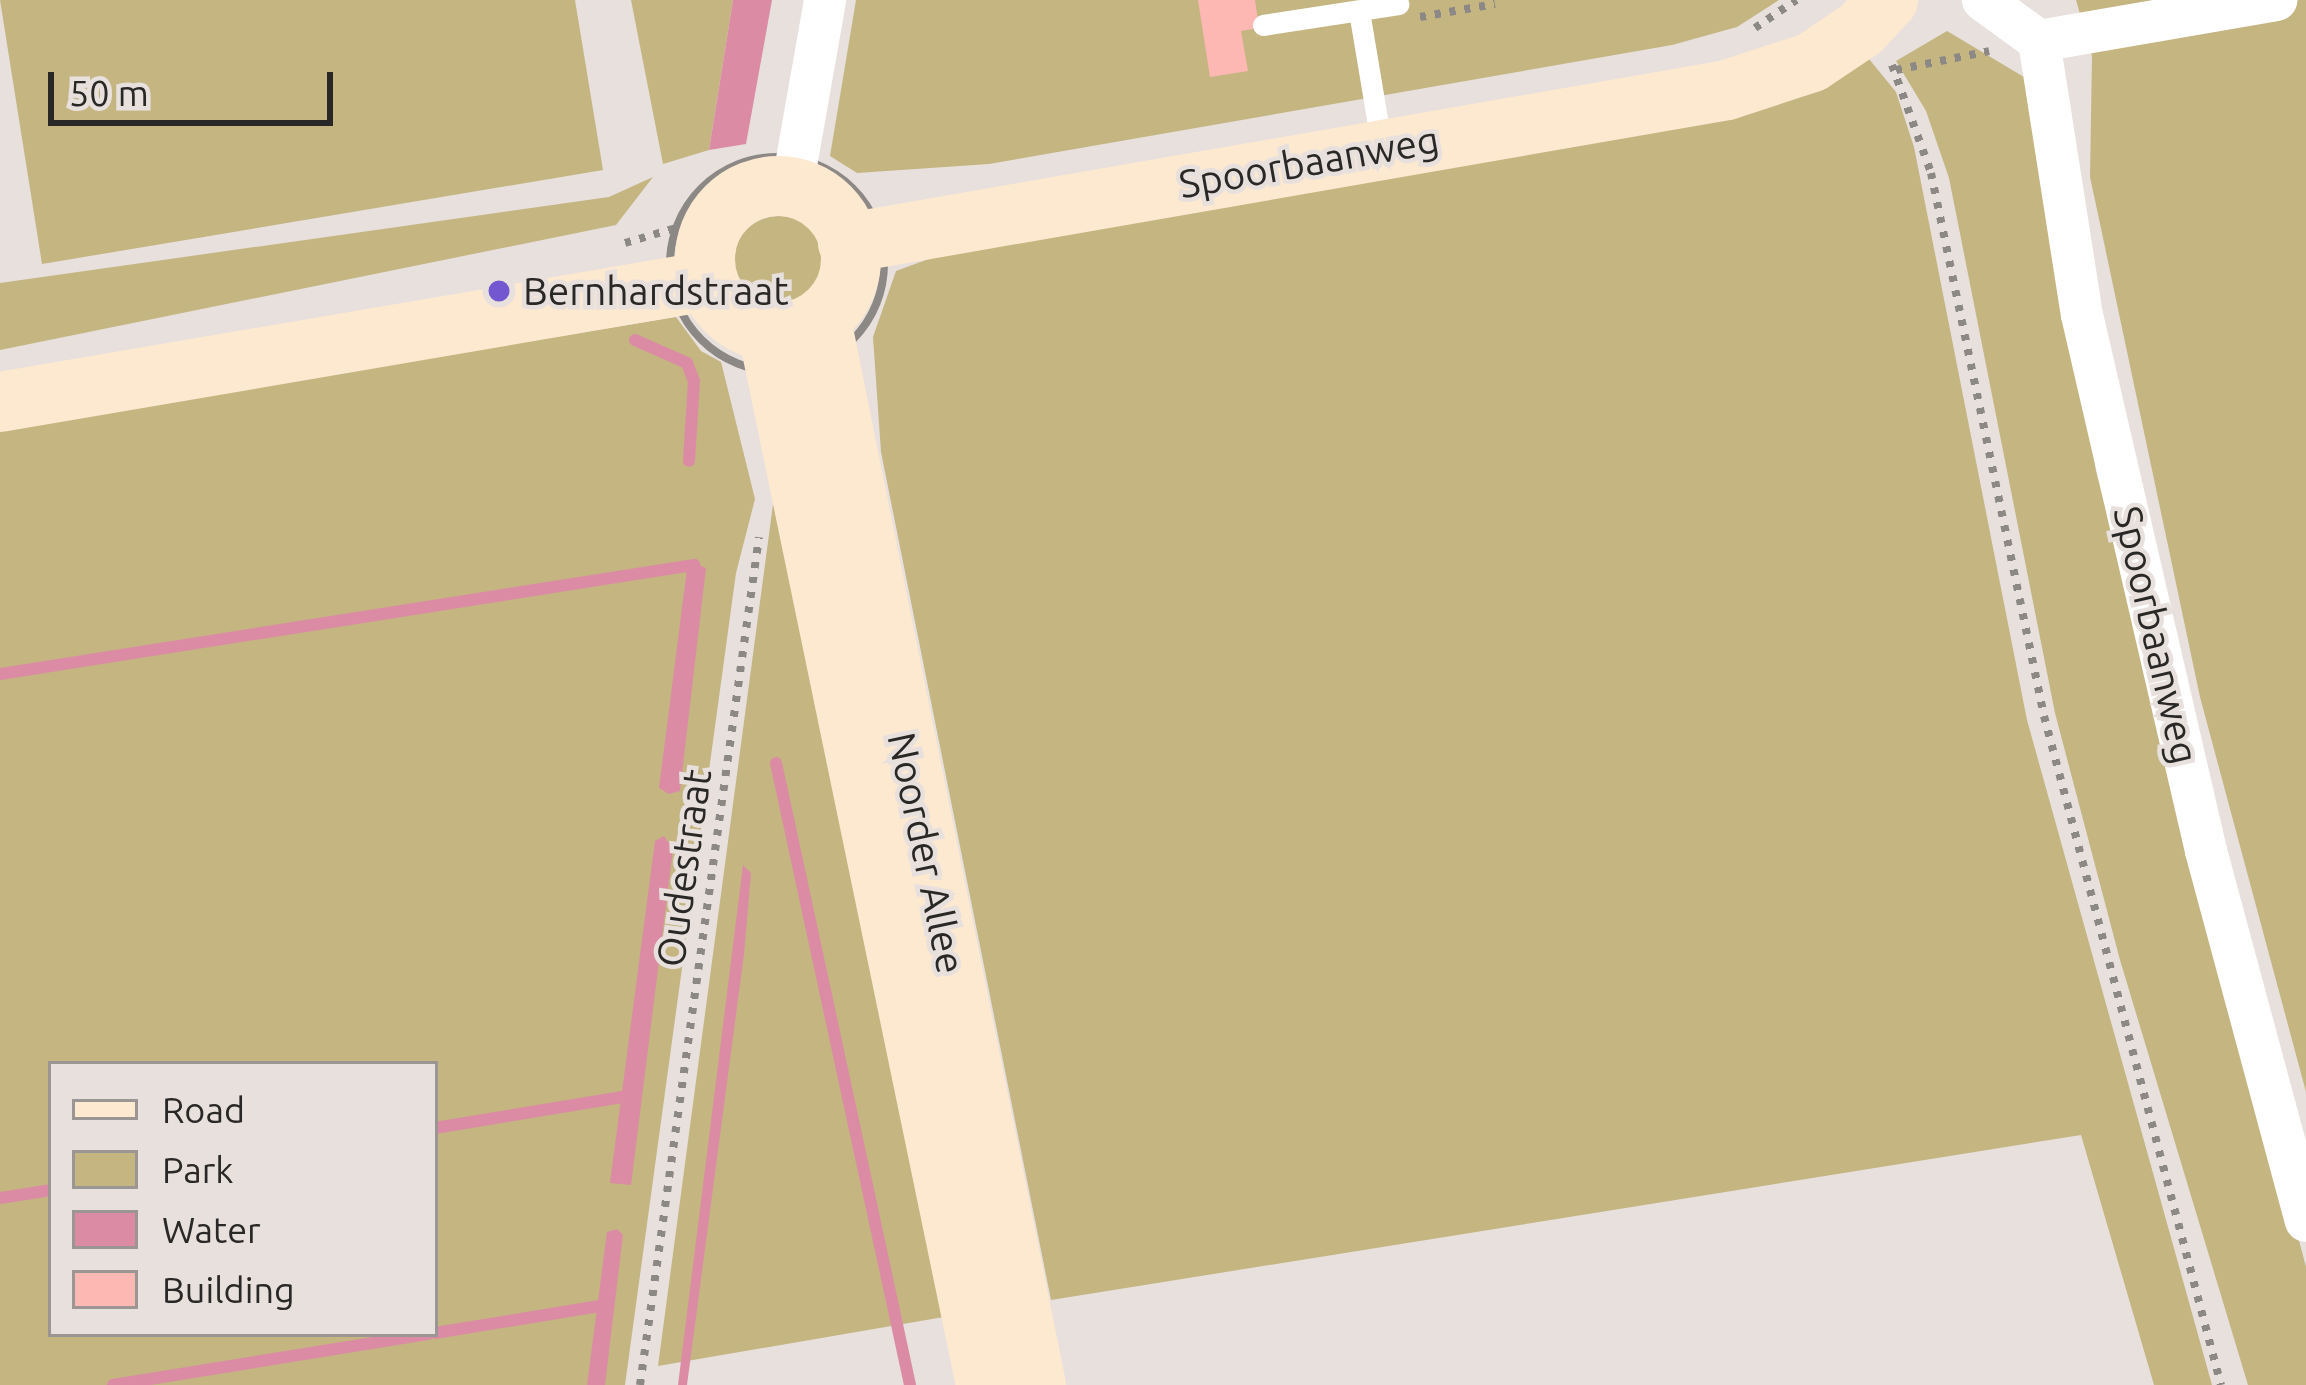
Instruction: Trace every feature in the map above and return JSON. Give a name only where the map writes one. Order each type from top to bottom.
[{"type":"street","points":[[794,173],[825,0]]},
{"type":"street","points":[[1983,0],[2039,41],[2276,0]]},
{"type":"street","name":"Spoorbaanweg","points":[[848,243],[1726,90],[1882,33]]},
{"type":"street","name":"Spoorbaanweg","points":[[2039,41],[2082,315],[2206,850],[2306,1221]]},
{"type":"street","points":[[794,173],[833,211],[848,243],[842,294],[774,338],[731,316],[708,281],[708,236],[719,216],[754,190],[794,173]]},
{"type":"street","points":[[0,402],[708,281]]},
{"type":"street","name":"Noorder Allee","points":[[774,338],[986,1385]]},
{"type":"street","name":"Noorder Allee","points":[[774,338],[1036,1385]]},
{"type":"lane","points":[[1263,25],[1398,4]]},
{"type":"lane","points":[[1359,10],[1382,148]]},
{"type":"path","points":[[1398,4],[1400,20],[1495,4]]},
{"type":"path","points":[[2039,41],[1882,33],[1931,173],[2044,716],[2221,1385]]},
{"type":"path","points":[[676,228],[698,190],[721,172],[746,161],[794,173]]},
{"type":"path","points":[[734,380],[774,338]]},
{"type":"path","name":"Oudestraat","points":[[640,1385],[760,522]]},
{"type":"green space","points":[[0,0],[575,0],[603,170],[42,264]]},
{"type":"green space","points":[[631,0],[733,0],[709,150],[663,164]]},
{"type":"green space","points":[[856,0],[1779,0],[1737,27],[1672,45],[989,164],[857,173],[830,156]]},
{"type":"green space","points":[[2076,0],[2306,0],[2306,1092],[2200,697],[2090,177],[2092,56]]},
{"type":"green space","points":[[1947,31],[2039,86],[2096,471],[2306,1267],[2306,1385],[2248,1385],[2120,960],[2055,713],[1949,178],[1926,111],[1896,61]]},
{"type":"green space","points":[[1869,59],[1896,92],[1914,147],[2027,720],[2212,1385],[2154,1385],[2081,1135],[1051,1300],[881,452],[873,337],[896,271],[964,246]]},
{"type":"green space","points":[[653,177],[616,225],[0,350],[0,283],[609,197]]},
{"type":"green space","points":[[779,216],[811,230],[825,262],[811,294],[779,308],[747,294],[733,262],[747,230]]},
{"type":"green space","points":[[676,317],[701,351],[721,362],[755,499],[736,573],[625,1385],[0,1385],[0,429]]},
{"type":"green space","points":[[774,497],[961,1314],[658,1366]]},
{"type":"water","points":[[733,0],[772,0],[746,144],[709,150]]},
{"type":"water","points":[[688,561],[706,568],[680,791],[669,794],[659,788]]},
{"type":"water","points":[[664,836],[673,849],[631,1185],[610,1183],[655,841]]},
{"type":"water","points":[[743,865],[751,873],[744,954],[687,1385],[678,1385]]},
{"type":"water","points":[[617,1229],[623,1235],[605,1385],[587,1385],[607,1232]]},
{"type":"building","points":[[1198,0],[1255,0],[1259,28],[1241,31],[1248,71],[1210,77]]},
{"type":"waterway","points":[[635,340],[687,363],[694,381],[689,461]]},
{"type":"waterway","points":[[0,674],[694,565]]},
{"type":"waterway","points":[[776,763],[910,1385]]},
{"type":"waterway","points":[[438,1128],[628,1096]]},
{"type":"waterway","points":[[0,1198],[48,1190]]},
{"type":"waterway","points":[[438,1333],[606,1305]]},
{"type":"waterway","points":[[113,1385],[410,1337]]},
{"type":"place","name":"Bernhardstraat","points":[[499,291]]}]
